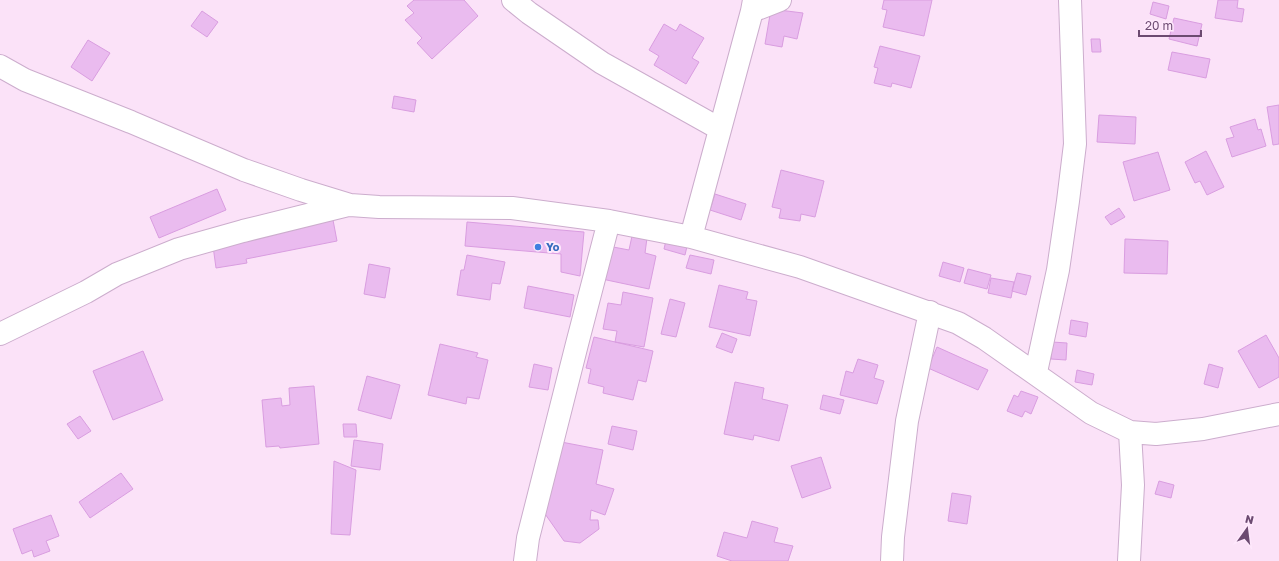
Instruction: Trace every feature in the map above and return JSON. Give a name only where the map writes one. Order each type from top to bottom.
[{"type":"street","points":[[513,0],[529,13],[602,63],[720,129]]},
{"type":"street","points":[[691,237],[753,5],[780,0]]},
{"type":"street","points":[[1036,372],[1058,270],[1075,144],[1070,0]]},
{"type":"street","points":[[0,66],[25,80],[131,122],[244,170],[350,205],[379,207],[512,208],[609,221],[691,237],[800,267],[930,312],[965,326],[1036,372],[1092,413],[1130,432],[1156,434],[1203,429],[1279,414]]},
{"type":"street","points":[[0,334],[86,292],[117,274],[179,249],[243,230],[350,205]]},
{"type":"street","points":[[525,561],[528,538],[609,221]]},
{"type":"street","points":[[892,561],[893,537],[907,421],[930,312]]},
{"type":"street","points":[[1129,561],[1133,485],[1130,432]]},
{"type":"building","points":[[414,0],[464,0],[478,16],[432,59],[417,43],[422,38],[405,20],[414,13],[407,6]]},
{"type":"building","points":[[884,0],[932,0],[924,36],[883,27],[887,10],[882,9]]},
{"type":"building","points":[[1218,0],[1238,0],[1237,8],[1244,9],[1242,22],[1215,18]]},
{"type":"building","points":[[1153,2],[1169,6],[1166,19],[1150,14]]},
{"type":"building","points":[[771,9],[803,13],[797,39],[784,36],[782,47],[765,44]]},
{"type":"building","points":[[202,11],[218,22],[207,37],[191,26]]},
{"type":"building","points":[[1174,18],[1202,24],[1197,46],[1169,39]]},
{"type":"building","points":[[664,24],[676,31],[680,24],[704,38],[692,58],[699,62],[686,84],[654,65],[659,56],[649,50]]},
{"type":"building","points":[[1091,39],[1100,39],[1101,52],[1092,52]]},
{"type":"building","points":[[88,40],[110,53],[92,81],[71,67]]},
{"type":"building","points":[[880,46],[920,56],[911,88],[892,83],[891,87],[874,83],[878,68],[874,67]]},
{"type":"building","points":[[1172,52],[1210,59],[1206,78],[1168,70]]},
{"type":"building","points":[[394,96],[416,100],[414,112],[392,108]]},
{"type":"building","points":[[1279,105],[1279,144],[1273,145],[1267,107]]},
{"type":"building","points":[[1099,115],[1136,117],[1135,144],[1097,142]]},
{"type":"building","points":[[1255,119],[1258,130],[1261,129],[1266,146],[1232,157],[1226,139],[1234,137],[1230,127]]},
{"type":"building","points":[[1206,151],[1224,187],[1207,195],[1200,181],[1195,183],[1185,162]]},
{"type":"building","points":[[1158,152],[1170,190],[1134,201],[1123,162]]},
{"type":"building","points":[[781,170],[824,181],[815,217],[801,214],[800,221],[779,218],[781,209],[772,207]]},
{"type":"building","points":[[217,189],[226,210],[159,238],[150,217]]},
{"type":"building","points":[[715,194],[746,204],[741,220],[710,210]]},
{"type":"building","points":[[1119,208],[1125,217],[1111,225],[1105,217]]},
{"type":"building","points":[[333,220],[337,241],[246,259],[247,263],[216,268],[213,246],[235,240]]},
{"type":"building","points":[[467,222],[584,232],[580,276],[561,272],[561,254],[465,246]]},
{"type":"building","points":[[632,236],[647,238],[645,253],[656,256],[649,289],[602,279],[608,246],[629,250]]},
{"type":"building","points":[[667,236],[688,242],[685,255],[664,249]]},
{"type":"building","points":[[1125,239],[1168,241],[1167,274],[1124,273]]},
{"type":"building","points":[[467,255],[505,262],[500,284],[492,283],[490,300],[457,295],[461,270],[464,270]]},
{"type":"building","points":[[690,255],[714,260],[711,274],[686,268]]},
{"type":"building","points":[[943,262],[964,268],[960,282],[939,276]]},
{"type":"building","points":[[369,264],[390,268],[385,298],[364,294]]},
{"type":"building","points":[[968,269],[991,275],[987,289],[964,283]]},
{"type":"building","points":[[1017,273],[1031,276],[1026,295],[1012,291]]},
{"type":"building","points":[[991,278],[1014,282],[1011,298],[988,293]]},
{"type":"building","points":[[719,285],[748,292],[746,299],[757,301],[750,336],[709,327]]},
{"type":"building","points":[[528,286],[574,295],[570,317],[524,308]]},
{"type":"building","points":[[623,292],[653,298],[644,347],[615,342],[617,331],[603,329],[608,303],[621,305]]},
{"type":"building","points":[[670,299],[685,303],[676,337],[661,334]]},
{"type":"building","points":[[1071,320],[1088,323],[1086,337],[1069,334]]},
{"type":"building","points":[[722,333],[737,339],[732,353],[716,347]]},
{"type":"building","points":[[1266,335],[1279,358],[1279,377],[1259,388],[1238,351]]},
{"type":"building","points":[[594,337],[653,351],[646,382],[638,380],[633,400],[603,393],[604,387],[588,383],[591,369],[586,368]]},
{"type":"building","points":[[1052,342],[1067,343],[1066,360],[1051,359]]},
{"type":"building","points":[[440,344],[478,353],[476,357],[488,360],[479,399],[467,397],[466,404],[428,395]]},
{"type":"building","points":[[937,347],[988,370],[978,390],[928,368]]},
{"type":"building","points":[[143,351],[163,400],[113,420],[93,371]]},
{"type":"building","points":[[858,359],[878,365],[874,378],[884,381],[877,404],[840,395],[846,371],[853,373]]},
{"type":"building","points":[[534,364],[552,368],[548,390],[529,387]]},
{"type":"building","points":[[1209,364],[1223,368],[1218,388],[1204,384]]},
{"type":"building","points":[[1077,370],[1094,374],[1092,385],[1075,382]]},
{"type":"building","points":[[367,376],[400,385],[391,419],[358,410]]},
{"type":"building","points":[[735,382],[764,388],[762,399],[788,405],[779,441],[754,435],[753,440],[724,434]]},
{"type":"building","points":[[314,386],[319,444],[280,448],[279,446],[266,447],[262,400],[281,398],[282,406],[290,405],[289,388]]},
{"type":"building","points":[[1021,391],[1038,397],[1031,414],[1025,411],[1022,417],[1007,411],[1014,395],[1018,397]]},
{"type":"building","points":[[823,395],[844,400],[840,414],[820,409]]},
{"type":"building","points":[[80,416],[91,431],[78,439],[67,424]]},
{"type":"building","points":[[343,424],[356,424],[357,437],[344,437]]},
{"type":"building","points":[[612,426],[637,431],[633,450],[608,444]]},
{"type":"building","points":[[354,440],[383,444],[380,470],[351,466]]},
{"type":"building","points":[[556,441],[603,450],[596,484],[614,489],[605,515],[591,510],[590,520],[598,520],[599,529],[580,543],[564,541],[543,511]]},
{"type":"building","points":[[821,457],[831,488],[802,498],[791,466]]},
{"type":"building","points":[[334,461],[356,470],[350,535],[331,534]]},
{"type":"building","points":[[121,473],[133,489],[90,518],[79,502]]},
{"type":"building","points":[[1159,481],[1174,485],[1171,498],[1155,494]]},
{"type":"building","points":[[952,493],[971,496],[967,524],[948,521]]},
{"type":"building","points":[[51,515],[59,536],[46,541],[50,551],[34,557],[32,550],[22,554],[13,529]]},
{"type":"building","points":[[752,521],[778,528],[774,542],[793,546],[788,561],[732,561],[717,556],[724,532],[747,538]]},
{"type":"place","name":"Yo","points":[[538,247]]}]
